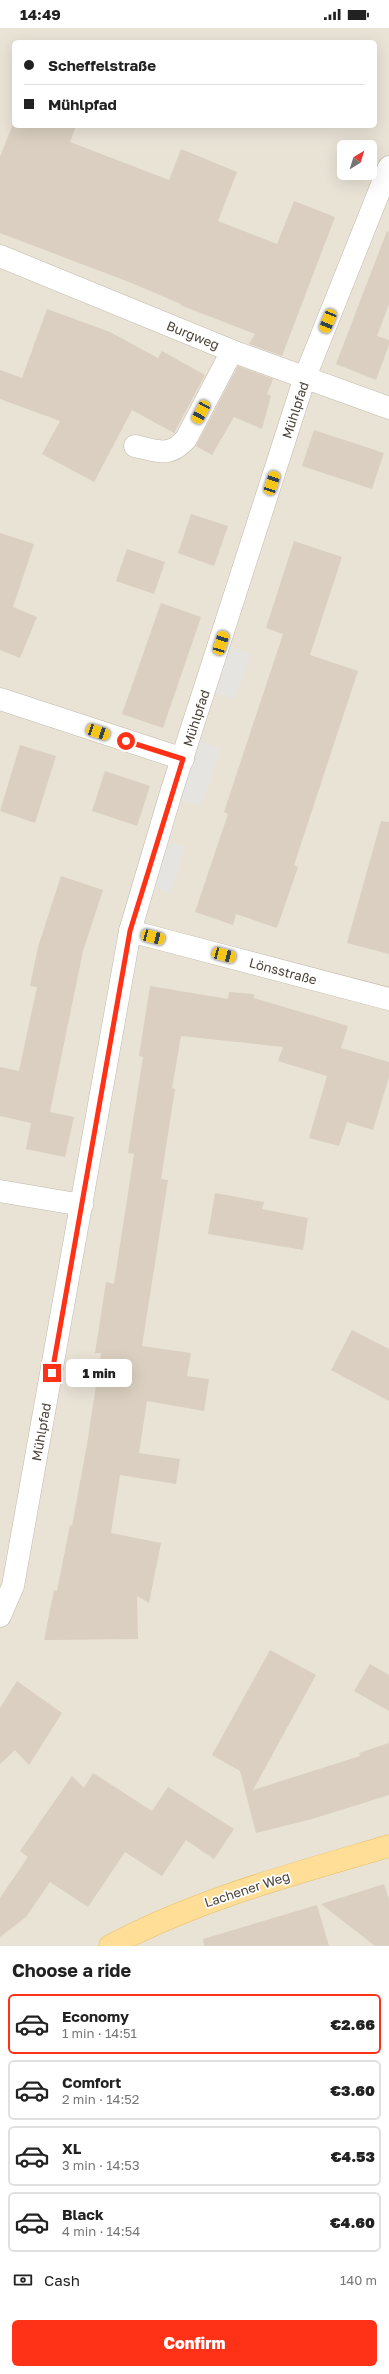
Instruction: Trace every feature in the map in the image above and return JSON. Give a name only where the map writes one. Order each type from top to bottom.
[{"type":"main road","name":"Lachener Weg","points":[[110,1946],[143,1928],[200,1904],[261,1883],[389,1846]]},
{"type":"street","name":"Mühlpfad","points":[[0,1616],[13,1586],[130,931],[183,759],[305,377],[389,167]]},
{"type":"street","name":"Burgweg","points":[[0,256],[232,351],[389,408]]},
{"type":"street","points":[[135,446],[166,452],[177,449],[186,439],[232,351]]},
{"type":"street","points":[[0,699],[183,759]]},
{"type":"street","name":"Lönsstraße","points":[[130,931],[389,999]]},
{"type":"street","points":[[0,1191],[82,1205]]},
{"type":"shaded area","points":[[0,28],[389,28],[389,1946],[0,1946]]},
{"type":"shaded area","points":[[221,643],[251,654],[235,699],[206,689]]},
{"type":"shaded area","points":[[190,738],[221,749],[201,806],[170,796]]},
{"type":"shaded area","points":[[158,839],[185,847],[171,893],[144,884]]},
{"type":"building","points":[[12,126],[12,128],[75,128],[70,142],[169,180],[181,149],[237,172],[218,221],[277,244],[294,201],[335,217],[282,356],[249,344],[255,334],[180,305],[181,304],[129,282],[0,233],[0,157]]},
{"type":"building","points":[[387,231],[389,232],[389,304],[377,336],[389,340],[389,345],[376,380],[336,364]]},
{"type":"building","points":[[47,309],[110,332],[158,358],[162,351],[205,375],[174,433],[132,410],[94,482],[42,454],[60,421],[0,399],[0,370],[22,378]]},
{"type":"building","points":[[238,366],[273,379],[267,394],[271,396],[262,429],[234,417],[212,455],[196,446]]},
{"type":"building","points":[[314,430],[384,453],[372,489],[302,466]]},
{"type":"building","points":[[191,514],[228,526],[214,566],[178,553]]},
{"type":"building","points":[[0,533],[34,544],[13,607],[37,617],[20,658],[0,650]]},
{"type":"building","points":[[294,541],[342,557],[310,655],[358,671],[294,865],[298,867],[277,928],[236,914],[233,925],[195,912],[228,814],[224,812],[283,634],[266,628]]},
{"type":"building","points":[[127,549],[165,562],[154,594],[116,581]]},
{"type":"building","points":[[161,603],[201,617],[163,728],[122,714]]},
{"type":"building","points":[[20,745],[56,756],[35,823],[0,811]]},
{"type":"building","points":[[105,771],[150,786],[137,826],[92,811]]},
{"type":"building","points":[[381,821],[389,822],[389,954],[347,943]]},
{"type":"building","points":[[61,876],[103,890],[83,951],[50,1112],[74,1117],[65,1157],[26,1149],[31,1123],[0,1116],[0,1067],[19,1071],[37,987],[30,986],[38,947]]},
{"type":"building","points":[[150,986],[228,999],[229,992],[254,994],[254,998],[348,1026],[341,1048],[389,1062],[389,1077],[373,1130],[347,1122],[339,1146],[309,1138],[327,1076],[278,1061],[283,1047],[181,1036],[172,1088],[175,1089],[161,1179],[168,1180],[142,1346],[191,1353],[187,1376],[209,1379],[204,1411],[147,1401],[139,1453],[180,1459],[176,1484],[120,1475],[111,1533],[161,1543],[149,1603],[137,1596],[138,1639],[44,1640],[54,1590],[57,1591],[70,1525],[72,1526],[87,1444],[101,1353],[95,1353],[106,1282],[114,1284],[134,1154],[128,1153],[143,1057],[139,1056]]},
{"type":"building","points":[[215,1193],[264,1202],[262,1209],[308,1218],[303,1250],[208,1234]]},
{"type":"building","points":[[352,1330],[389,1349],[389,1401],[331,1370]]},
{"type":"building","points":[[270,1650],[316,1675],[253,1790],[360,1756],[359,1753],[389,1743],[389,1795],[312,1819],[256,1833],[240,1771],[212,1755]]},
{"type":"building","points":[[370,1664],[389,1675],[389,1711],[354,1691]]},
{"type":"building","points":[[17,1681],[62,1713],[29,1765],[15,1750],[0,1764],[0,1708]]},
{"type":"building","points":[[93,1773],[152,1811],[168,1787],[234,1829],[214,1859],[186,1840],[162,1876],[125,1852],[88,1907],[50,1882],[26,1917],[0,1937],[0,1898],[28,1857],[20,1851],[72,1776],[84,1788]]},
{"type":"building","points":[[384,1884],[389,1899],[389,1946],[375,1946],[321,1904]]},
{"type":"building","points":[[317,1905],[329,1946],[204,1946],[203,1939]]},
{"type":"route","points":[[52,1373],[130,931],[170,796],[183,759],[126,741]]}]
